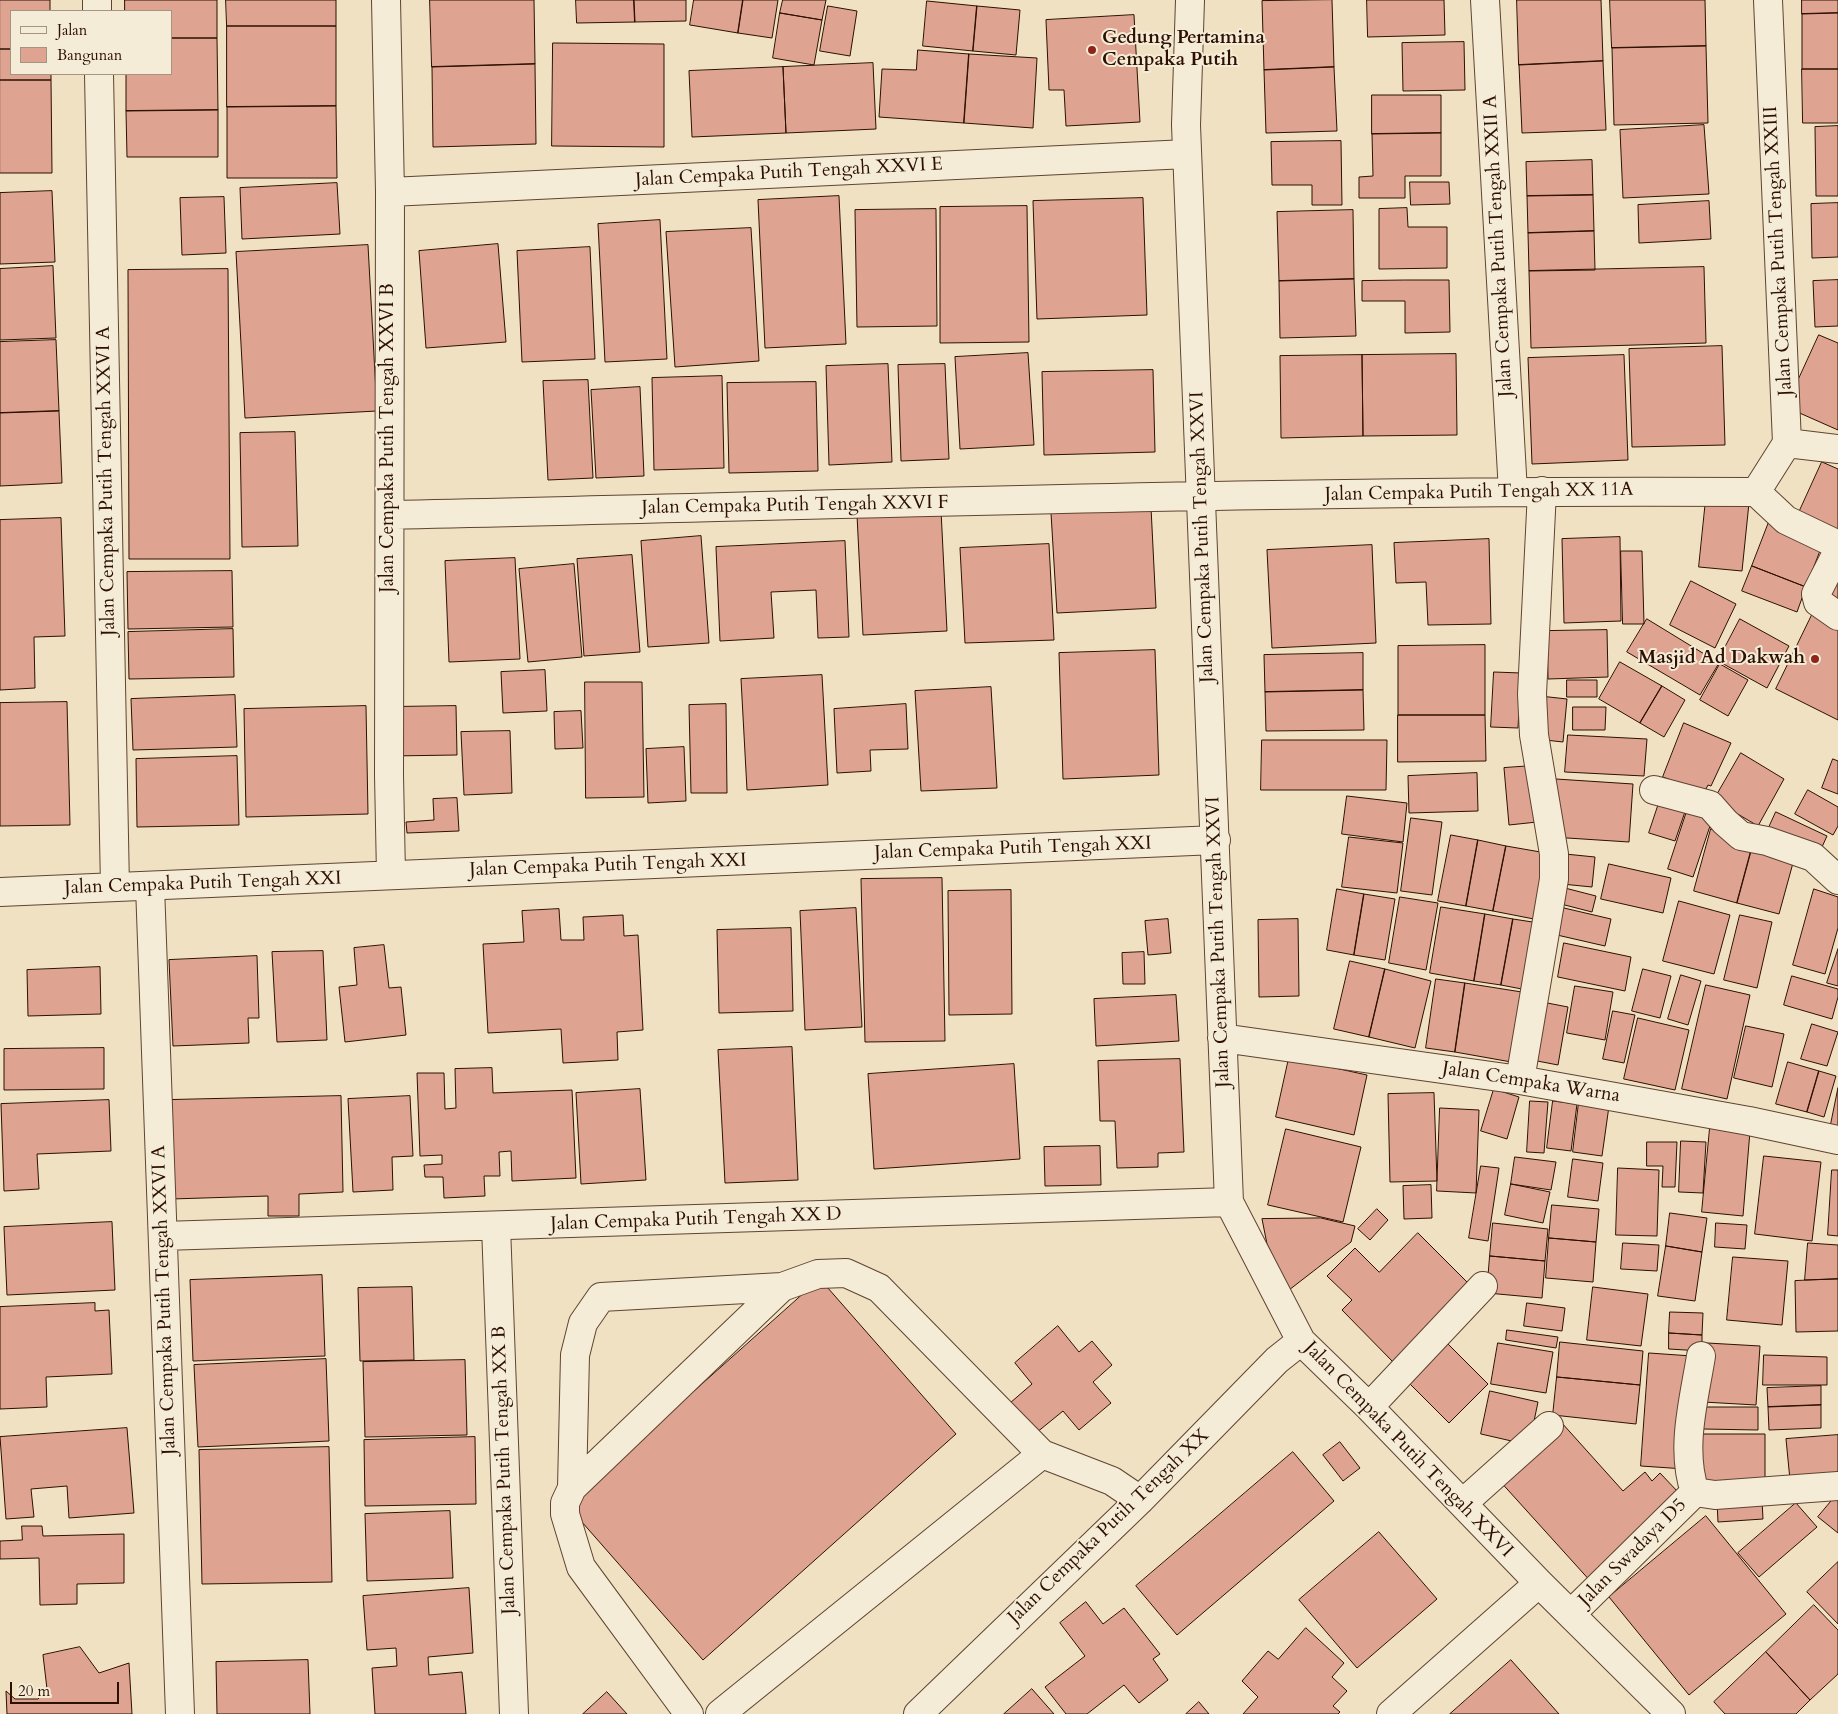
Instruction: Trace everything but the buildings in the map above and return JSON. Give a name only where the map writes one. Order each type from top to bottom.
[{"type":"street","name":"Jalan Cempaka Putih Tengah XXVI B","points":[[386,0],[390,192],[389,774],[391,875]]},
{"type":"street","points":[[1179,0],[1190,0]]},
{"type":"street","name":"Jalan Cempaka Putih Tengah XXVI","points":[[1190,0],[1187,154],[1216,840],[1229,1202],[1301,1341],[1369,1407],[1538,1583],[1671,1714]]},
{"type":"street","name":"Jalan Cempaka Putih Tengah XXII A","points":[[1485,0],[1513,492]]},
{"type":"street","name":"Jalan Cempaka Putih Tengah XXIII","points":[[1768,0],[1787,443]]},
{"type":"street","name":"Jalan Cempaka Putih Tengah XXVI A","points":[[99,75],[115,888]]},
{"type":"street","name":"Jalan Cempaka Putih Tengah XXVI E","points":[[390,192],[1187,154]]},
{"type":"street","points":[[1838,449],[1787,443],[1756,492],[1786,520],[1832,542],[1836,547],[1836,555],[1816,594],[1818,602],[1838,616]]},
{"type":"street","points":[[1520,1080],[1554,879],[1554,854],[1534,734],[1532,694],[1542,491]]},
{"type":"street","name":"Jalan Cempaka Putih Tengah XX 11A","points":[[1201,497],[1542,491],[1756,492]]},
{"type":"street","name":"Jalan Cempaka Putih Tengah XXVI F","points":[[390,516],[1201,497]]},
{"type":"street","points":[[1654,790],[1710,805],[1741,836],[1767,841],[1814,857],[1838,880]]},
{"type":"street","name":"Jalan Cempaka Putih Tengah XXI","points":[[0,892],[1216,840]]},
{"type":"street","name":"Jalan Cempaka Putih Tengah XXVI A","points":[[150,886],[180,1714]]},
{"type":"street","name":"Jalan Cempaka Warna","points":[[1222,1038],[1520,1080],[1749,1121],[1838,1140]]},
{"type":"street","name":"Jalan Cempaka Putih Tengah XX D","points":[[163,1236],[1229,1202]]},
{"type":"street","name":"Jalan Cempaka Putih Tengah XX B","points":[[496,1226],[514,1714]]},
{"type":"street","points":[[572,1488],[575,1355],[583,1323],[601,1297],[782,1287],[818,1274],[846,1273],[879,1288],[1042,1454],[1112,1481],[1140,1500]]},
{"type":"street","points":[[1369,1407],[1482,1286]]},
{"type":"street","points":[[689,1714],[581,1567],[565,1514],[565,1503],[572,1488],[782,1287]]},
{"type":"street","name":"Jalan Cempaka Putih Tengah XX","points":[[918,1714],[1140,1500],[1277,1360],[1301,1341]]},
{"type":"street","name":"Jalan Swadaya D5","points":[[1694,1492],[1688,1472],[1689,1438],[1701,1356]]},
{"type":"street","points":[[1462,1503],[1549,1426]]},
{"type":"street","points":[[720,1714],[1042,1454]]},
{"type":"street","name":"Jalan Swadaya D5","points":[[1694,1492],[1715,1495],[1838,1486]]},
{"type":"street","name":"Jalan Swadaya D5","points":[[1571,1614],[1694,1492]]},
{"type":"street","points":[[1391,1714],[1538,1583]]},
{"type":"place","name":"Gedung Pertamina Cempaka Putih","points":[[1092,50]]},
{"type":"place","name":"Masjid Ad Dakwah","points":[[1815,659]]}]
